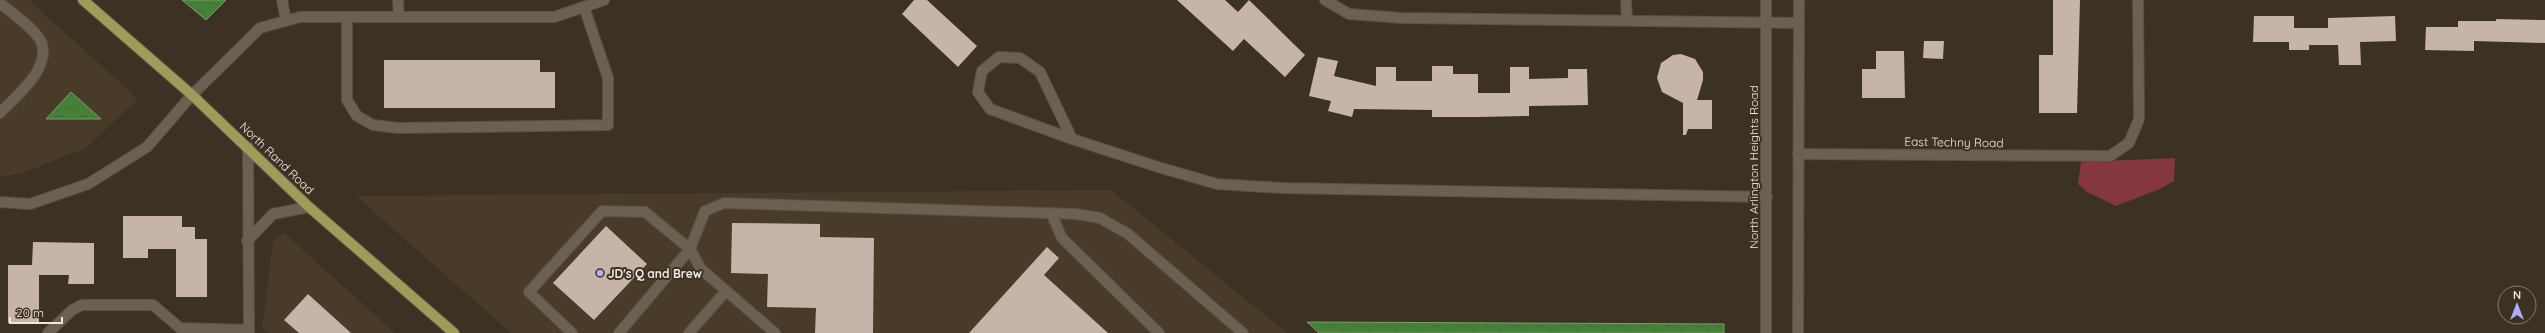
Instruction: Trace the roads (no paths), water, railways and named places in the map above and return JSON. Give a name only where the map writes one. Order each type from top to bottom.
[{"type":"main road","name":"North Rand Road","points":[[83,0],[192,95],[309,207],[454,333]]},
{"type":"street","points":[[282,0],[286,21]]},
{"type":"street","points":[[398,0],[399,17]]},
{"type":"street","points":[[0,202],[30,204],[88,184],[147,147],[192,95],[260,28],[300,17],[554,17],[604,0]]},
{"type":"street","points":[[1326,0],[1349,14],[1402,18],[1799,23]]},
{"type":"street","points":[[1626,0],[1627,21]]},
{"type":"street","name":"North Arlington Heights Road","points":[[1766,0],[1766,333]]},
{"type":"street","points":[[1798,333],[1799,0]]},
{"type":"street","name":"East Techny Road","points":[[1798,154],[2110,156],[2129,143],[2139,119],[2138,0]]},
{"type":"street","points":[[0,3],[31,30],[42,44],[42,62],[30,80],[0,113]]},
{"type":"street","points":[[347,17],[347,100],[357,116],[373,125],[398,128],[608,125],[608,78],[584,7]]},
{"type":"street","points":[[1072,139],[1040,72],[1020,58],[999,57],[982,71],[978,92],[990,109],[1072,139],[1217,184],[1282,188],[1767,197]]},
{"type":"street","points":[[48,333],[72,310],[82,305],[152,305],[180,328],[249,331],[247,241],[249,211],[248,147]]},
{"type":"street","points":[[619,333],[690,249],[706,211],[724,203],[1051,214],[1100,218],[1128,234],[1243,333]]},
{"type":"street","points":[[247,241],[273,214],[309,207]]},
{"type":"street","points":[[572,333],[529,292],[602,211],[645,212],[690,249],[701,269],[775,333]]},
{"type":"street","points":[[1051,214],[1062,238],[1159,333]]},
{"type":"street","points":[[689,333],[726,291]]},
{"type":"water","points":[[182,0],[226,0],[206,20]]},
{"type":"water","points":[[71,92],[101,119],[46,119]]},
{"type":"water","points":[[1307,322],[1724,324],[1724,333],[1319,333]]},
{"type":"place","name":"JD's Q and Brew","points":[[600,273]]}]
